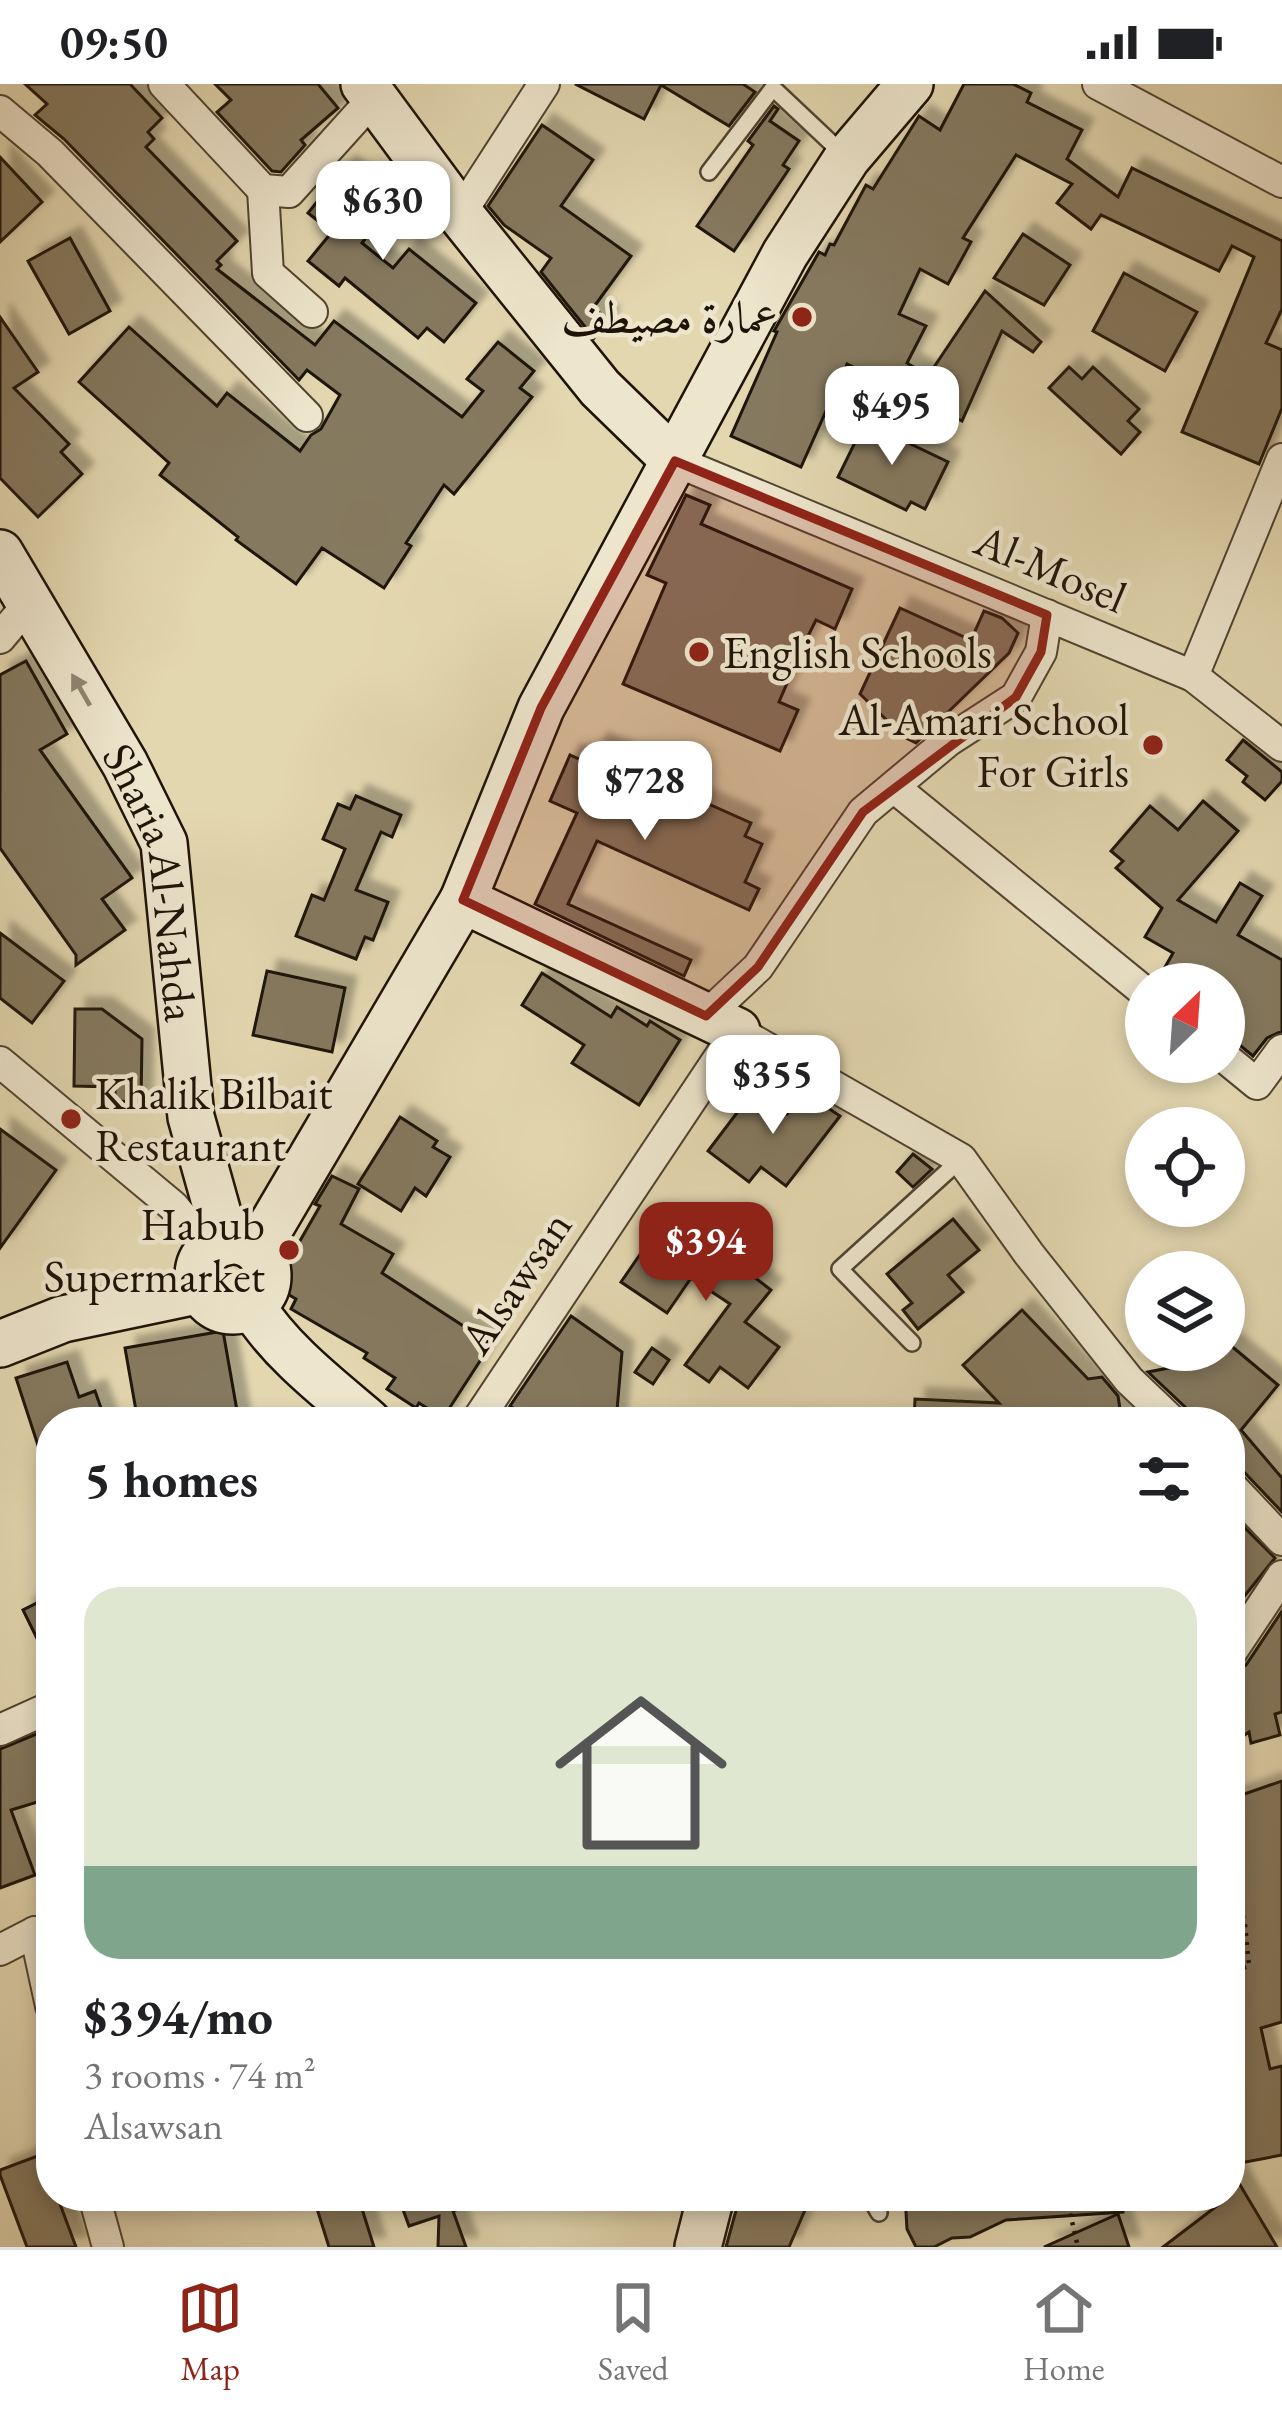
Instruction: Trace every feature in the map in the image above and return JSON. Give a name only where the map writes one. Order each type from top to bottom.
[{"type":"street","points":[[164,84],[263,190],[268,272],[311,312]]},
{"type":"street","points":[[460,214],[544,84]]},
{"type":"street","points":[[350,1407],[316,1379],[252,1306],[229,1311],[218,1307],[223,1258],[463,901],[541,707],[785,254],[847,158],[910,84]]},
{"type":"street","points":[[1098,84],[1282,182]]},
{"type":"street","points":[[263,190],[289,192],[368,92],[600,388],[675,461]]},
{"type":"street","points":[[0,111],[50,153],[307,416]]},
{"type":"street","points":[[1193,676],[1282,459]]},
{"type":"street","name":"Al-Mosel","points":[[675,461],[1193,676],[1282,746]]},
{"type":"street","name":"Sharia Al-Nahda","points":[[0,554],[124,764],[164,843],[191,1117],[223,1258]]},
{"type":"street","points":[[0,638],[30,602]]},
{"type":"street","name":"Alsawsan","points":[[485,1407],[721,1023],[863,812],[948,741],[1016,698],[1041,652],[1047,615]]},
{"type":"street","points":[[895,788],[1125,976]]},
{"type":"street","points":[[463,901],[721,1023],[962,1159],[1029,1254],[1129,1380],[1157,1407]]},
{"type":"street","points":[[1245,1073],[1269,1092],[1282,1050]]},
{"type":"street","points":[[0,1062],[173,1206],[223,1258]]},
{"type":"street","points":[[0,1344],[223,1258]]},
{"type":"street","points":[[1245,1501],[1282,1540]]},
{"type":"street","points":[[1245,1632],[1282,1576]]},
{"type":"street","points":[[0,1730],[36,1714]]},
{"type":"street","points":[[0,1950],[36,1935]]},
{"type":"street","points":[[98,2211],[108,2247]]},
{"type":"street","points":[[698,2247],[707,2211]]},
{"type":"lane","points":[[710,172],[773,88],[847,158]]},
{"type":"lane","points":[[912,1343],[840,1269],[962,1159]]},
{"type":"path","points":[[1245,1924],[1249,1966],[1245,1967]]},
{"type":"path","points":[[1070,2211],[1078,2247]]},
{"type":"highlighted area","points":[[675,461],[1047,615],[1041,652],[1016,697],[863,812],[758,967],[706,1016],[463,900],[541,708]]},
{"type":"building","points":[[25,84],[130,84],[162,118],[148,132],[154,139],[146,147],[237,241],[217,261],[221,265],[217,269],[315,345],[334,321],[462,417],[483,391],[467,379],[498,342],[534,371],[520,388],[532,397],[454,494],[444,485],[406,543],[411,546],[384,588],[322,548],[296,584],[160,475],[169,463],[79,382],[129,327],[217,406],[227,393],[300,451],[321,429],[340,395],[307,370],[299,380],[64,139],[35,115],[47,104]]},
{"type":"building","points":[[215,84],[318,84],[338,108],[301,140],[305,145],[281,172],[272,171],[217,112],[231,100]]},
{"type":"building","points":[[575,84],[743,84],[755,92],[729,126],[661,85],[644,119]]},
{"type":"building","points":[[964,84],[1013,84],[1031,93],[1027,102],[1082,130],[1067,159],[1118,197],[1132,168],[1282,241],[1282,309],[1266,343],[1282,350],[1282,408],[1259,464],[1182,432],[1254,257],[1232,246],[1219,271],[1101,215],[1091,229],[1057,203],[1072,184],[1016,155],[963,238],[971,242],[948,284],[920,269],[899,314],[926,326],[907,363],[928,376],[985,291],[1041,342],[1033,352],[1002,331],[962,421],[847,364],[801,467],[731,436],[774,331],[819,252],[825,255],[830,244],[834,245],[866,185],[873,189],[919,116],[940,130]]},
{"type":"building","points":[[774,106],[778,109],[770,121],[799,141],[783,165],[789,169],[734,251],[697,226]]},
{"type":"building","points":[[542,125],[593,160],[561,206],[631,256],[593,308],[608,319],[594,338],[541,272],[551,258],[504,225],[488,206]]},
{"type":"building","points":[[0,157],[42,202],[0,242]]},
{"type":"building","points":[[345,167],[382,197],[373,208],[383,216],[362,243],[393,268],[409,249],[476,303],[444,342],[427,328],[418,338],[345,278],[339,286],[308,261],[332,232],[308,213]]},
{"type":"building","points":[[1023,234],[1070,265],[1044,305],[994,278]]},
{"type":"building","points":[[70,238],[110,311],[69,334],[28,261]]},
{"type":"building","points":[[1124,273],[1197,312],[1165,371],[1093,331]]},
{"type":"building","points":[[0,317],[38,372],[14,388],[69,444],[61,452],[82,474],[38,517],[0,478]]},
{"type":"building","points":[[1069,367],[1082,379],[1093,367],[1139,409],[1128,421],[1140,432],[1121,454],[1049,388]]},
{"type":"building","points":[[865,422],[948,462],[925,509],[911,502],[906,510],[838,477]]},
{"type":"building","points":[[686,495],[710,505],[701,524],[852,589],[835,629],[816,620],[803,646],[779,702],[798,710],[780,751],[623,684],[666,583],[647,575]]},
{"type":"building","points":[[900,608],[971,640],[984,611],[1002,618],[1018,633],[1009,653],[916,743],[860,694]]},
{"type":"building","points":[[26,661],[67,734],[40,750],[132,878],[102,899],[125,930],[76,965],[76,955],[0,848],[0,675]]},
{"type":"building","points":[[1243,740],[1282,772],[1282,781],[1265,800],[1227,760]]},
{"type":"building","points":[[597,744],[623,755],[619,764],[751,823],[745,836],[762,844],[745,882],[759,889],[749,910],[597,841],[568,904],[691,960],[684,976],[535,904],[577,813],[550,801],[570,755],[588,763]]},
{"type":"building","points":[[356,796],[401,815],[392,837],[381,832],[356,890],[388,902],[373,940],[365,937],[356,959],[296,936],[312,895],[324,900],[345,849],[323,839],[338,804],[350,809]]},
{"type":"building","points":[[1203,801],[1238,831],[1178,900],[1216,922],[1240,883],[1262,896],[1238,935],[1282,960],[1282,1031],[1267,1038],[1253,1056],[1245,1049],[1245,963],[1167,963],[1173,953],[1145,937],[1162,908],[1116,868],[1123,861],[1111,851],[1150,806],[1178,830]]},
{"type":"building","points":[[0,933],[64,981],[32,1023],[0,998]]},
{"type":"building","points":[[267,971],[345,988],[332,1052],[253,1035]]},
{"type":"building","points":[[542,973],[611,1017],[617,1007],[680,1040],[639,1105],[572,1063],[584,1045],[522,1005]]},
{"type":"building","points":[[75,1009],[102,1009],[142,1039],[141,1102],[115,1101],[115,1087],[74,1086]]},
{"type":"building","points":[[755,1089],[787,1114],[804,1092],[840,1116],[786,1186],[761,1167],[749,1182],[708,1151]]},
{"type":"building","points":[[400,1117],[437,1141],[433,1147],[450,1157],[426,1196],[415,1188],[401,1211],[358,1184]]},
{"type":"building","points":[[0,1129],[56,1170],[0,1248]]},
{"type":"building","points":[[913,1154],[932,1169],[913,1187],[897,1172]]},
{"type":"building","points":[[332,1176],[359,1189],[341,1224],[393,1254],[382,1273],[491,1344],[450,1407],[419,1403],[414,1407],[387,1389],[395,1378],[364,1358],[367,1353],[291,1309],[296,1299],[274,1286],[320,1206],[315,1204]]},
{"type":"building","points":[[953,1219],[979,1250],[948,1275],[963,1292],[918,1329],[903,1310],[912,1303],[887,1274]]},
{"type":"building","points":[[661,1224],[731,1269],[736,1263],[771,1290],[745,1322],[779,1347],[748,1388],[720,1367],[709,1382],[685,1365],[730,1304],[691,1278],[667,1313],[621,1282]]},
{"type":"building","points":[[1022,1310],[1088,1379],[1102,1377],[1118,1396],[1120,1407],[915,1407],[915,1399],[999,1403],[963,1365]]},
{"type":"building","points":[[571,1316],[622,1352],[617,1407],[510,1406]]},
{"type":"building","points":[[223,1331],[236,1407],[135,1407],[125,1348]]},
{"type":"building","points":[[652,1348],[669,1360],[653,1384],[635,1372]]},
{"type":"building","points":[[1245,1357],[1278,1385],[1245,1425],[1245,1407],[1185,1407],[1148,1372],[1245,1371]]},
{"type":"building","points":[[67,1362],[79,1397],[95,1391],[101,1407],[36,1407],[36,1439],[16,1378]]},
{"type":"building","points":[[1245,1435],[1282,1478],[1282,1512],[1245,1473]]},
{"type":"building","points":[[1245,1528],[1275,1558],[1245,1595]]},
{"type":"building","points":[[36,1604],[36,1636],[23,1610]]},
{"type":"building","points":[[1282,1611],[1282,1712],[1275,1714],[1280,1735],[1251,1743],[1249,1732],[1245,1735],[1246,1665]]},
{"type":"building","points":[[36,1734],[36,1802],[11,1810],[35,1875],[0,1888],[0,1749]]},
{"type":"building","points":[[1282,1781],[1282,2022],[1261,2028],[1270,2069],[1282,2066],[1282,2155],[1245,2162],[1245,1794]]},
{"type":"building","points":[[36,2157],[36,2211],[63,2211],[76,2247],[27,2247],[0,2170]]},
{"type":"building","points":[[1245,2193],[1277,2247],[1163,2247],[1210,2211],[1245,2211]]},
{"type":"building","points":[[318,2211],[363,2211],[374,2247],[329,2247]]},
{"type":"building","points":[[404,2211],[453,2211],[466,2247],[438,2247],[439,2216],[409,2226]]},
{"type":"building","points":[[736,2211],[805,2211],[789,2247],[726,2247]]},
{"type":"building","points":[[906,2211],[1123,2211],[1006,2220],[934,2247],[916,2247],[907,2229]]},
{"type":"building","points":[[1118,2214],[1129,2247],[1044,2247]]},
{"type":"place","name":"عمارة مصيطف","points":[[802,317]]},
{"type":"place","name":"English Schools","points":[[699,652]]},
{"type":"place","name":"Al-Amari School For Girls","points":[[1153,745]]},
{"type":"place","name":"Khalik Bilbait Restaurant","points":[[71,1119]]},
{"type":"place","name":"Habub Supermarket","points":[[289,1250]]}]
